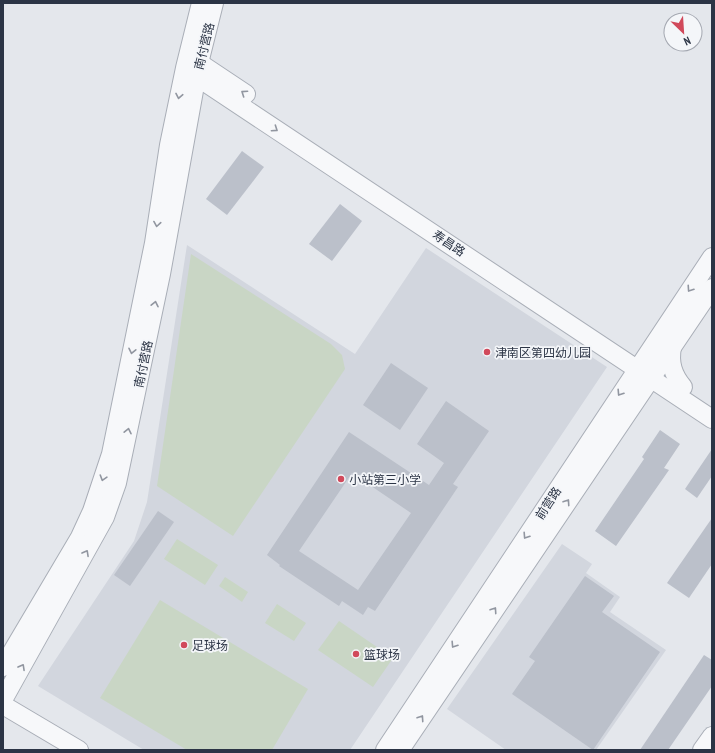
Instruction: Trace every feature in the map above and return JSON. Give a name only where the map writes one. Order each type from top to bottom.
[{"type":"street","name":"南付营路","points":[[3,700],[105,517],[117,483],[161,274],[200,3]]},
{"type":"street","name":"南付营路","points":[[3,667],[80,537],[92,511],[103,480],[110,454],[154,243],[170,144],[192,66],[214,3]]},
{"type":"street","name":"寿昌路","points":[[192,66],[650,369],[712,419]]},
{"type":"street","points":[[680,392],[672,370],[665,342],[712,257]]},
{"type":"street","points":[[650,369],[655,352],[712,288]]},
{"type":"street","name":"前营路","points":[[385,750],[650,369]]},
{"type":"street","name":"前营路","points":[[400,750],[650,369]]},
{"type":"street","name":"寿昌路","points":[[680,392],[712,407]]},
{"type":"street","points":[[3,705],[79,750]]},
{"type":"street","points":[[702,750],[712,736]]},
{"type":"shaded area","name":"小站第三小学","points":[[187,245],[355,354],[426,248],[607,367],[350,750],[144,750],[38,686],[134,541],[147,502]]},
{"type":"shaded area","points":[[562,544],[592,564],[586,573],[620,597],[610,612],[666,650],[596,750],[506,750],[447,709]]},
{"type":"green space","points":[[191,254],[331,344],[342,355],[345,369],[233,536],[157,486]]},
{"type":"green space","points":[[177,539],[218,565],[205,585],[164,559]]},
{"type":"green space","points":[[225,577],[248,592],[242,602],[219,586]]},
{"type":"green space","name":"足球场","points":[[160,600],[308,689],[272,750],[187,750],[100,698]]},
{"type":"green space","points":[[277,604],[306,623],[294,641],[265,623]]},
{"type":"green space","name":"篮球场","points":[[339,621],[393,658],[373,687],[318,650]]},
{"type":"building","points":[[242,151],[264,167],[227,215],[206,199]]},
{"type":"building","points":[[340,204],[362,221],[332,261],[309,244]]},
{"type":"building","points":[[391,363],[428,388],[400,430],[363,405]]},
{"type":"building","points":[[446,401],[489,431],[453,484],[458,487],[375,611],[368,607],[363,615],[342,601],[339,606],[279,566],[280,565],[267,555],[349,432],[429,485],[444,463],[417,444]],"holes":[[[352,473],[411,513],[358,590],[299,551]]]},
{"type":"building","points":[[660,430],[680,444],[664,468],[669,470],[616,546],[595,531],[644,459],[642,457]]},
{"type":"building","points":[[712,449],[712,476],[697,498],[685,489]]},
{"type":"building","points":[[158,511],[174,522],[130,586],[114,575]]},
{"type":"building","points":[[712,518],[712,564],[689,598],[667,583]]},
{"type":"building","points":[[585,576],[614,596],[602,612],[660,652],[593,750],[512,694],[535,661],[529,657]]},
{"type":"building","points":[[704,655],[712,660],[712,686],[668,750],[640,750]]},
{"type":"place","name":"津南区第四幼儿园","points":[[487,352]]},
{"type":"place","name":"小站第三小学","points":[[341,479]]},
{"type":"place","name":"足球场","points":[[184,645]]},
{"type":"place","name":"篮球场","points":[[356,654]]}]
